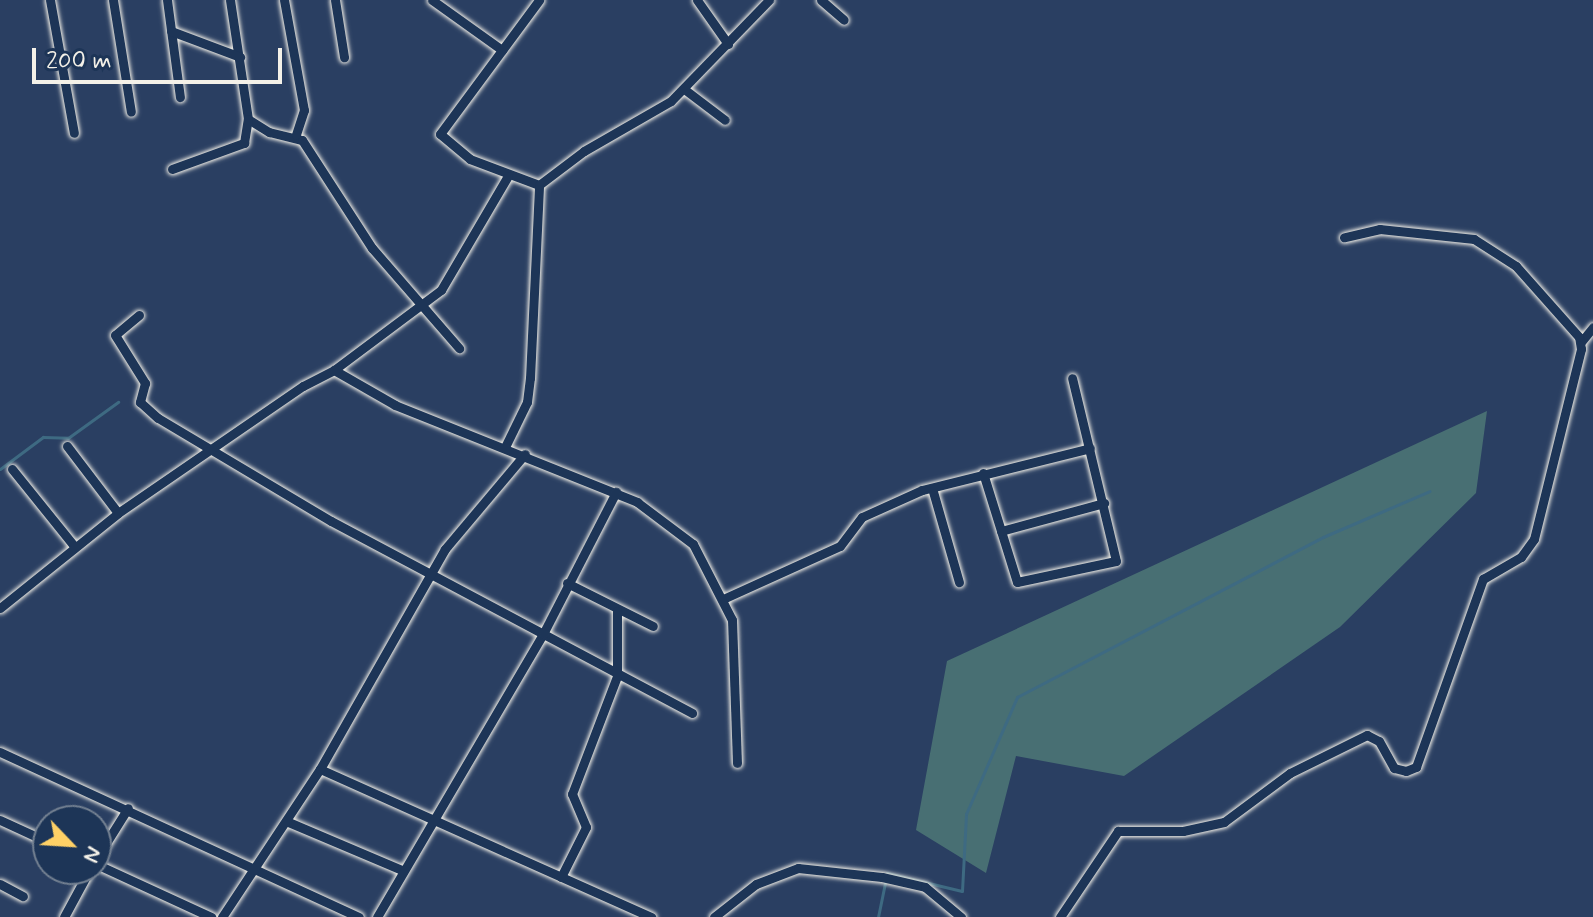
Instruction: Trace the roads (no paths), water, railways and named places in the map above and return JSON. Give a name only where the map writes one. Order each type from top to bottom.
[{"type":"street","points":[[50,0],[74,133]]},
{"type":"street","points":[[113,0],[131,112]]},
{"type":"street","points":[[167,0],[180,97]]},
{"type":"street","points":[[172,169],[244,143],[248,119],[230,0]]},
{"type":"street","points":[[284,0],[304,110],[296,135]]},
{"type":"street","points":[[335,0],[344,57]]},
{"type":"street","points":[[432,0],[502,50]]},
{"type":"street","points":[[539,0],[440,134],[451,148],[508,176],[539,185],[684,89],[769,0]]},
{"type":"street","points":[[697,0],[728,44]]},
{"type":"street","points":[[821,0],[844,20]]},
{"type":"street","points":[[171,31],[240,57]]},
{"type":"street","points":[[684,89],[725,120]]},
{"type":"street","points":[[248,119],[277,135],[296,135]]},
{"type":"street","points":[[296,135],[339,191],[372,248],[459,348]]},
{"type":"street","points":[[0,608],[118,513],[334,370],[422,306],[461,263],[508,176]]},
{"type":"street","points":[[505,447],[527,402],[539,185]]},
{"type":"street","points":[[1344,237],[1380,229],[1474,239],[1516,266],[1581,342]]},
{"type":"street","points":[[139,315],[115,335],[145,383],[140,402],[210,450],[617,676],[692,713]]},
{"type":"street","points":[[1060,917],[1118,831],[1183,831],[1224,822],[1290,773],[1367,735],[1379,741],[1394,768],[1406,771],[1416,767],[1483,579],[1521,557],[1534,539],[1581,342],[1593,327]]},
{"type":"street","points":[[334,370],[395,405],[616,492],[655,512],[693,544],[723,599],[735,642],[737,763]]},
{"type":"street","points":[[983,473],[1012,576],[1019,583],[1113,562],[1118,555],[1072,378]]},
{"type":"street","points":[[67,446],[118,513]]},
{"type":"street","points":[[723,599],[840,546],[862,517],[932,488],[1090,448]]},
{"type":"street","points":[[222,917],[320,769],[431,572],[466,522],[525,454]]},
{"type":"street","points":[[12,469],[75,547]]},
{"type":"street","points":[[932,488],[959,582]]},
{"type":"street","points":[[377,917],[543,634],[616,492]]},
{"type":"street","points":[[1001,531],[1104,503]]},
{"type":"street","points":[[567,583],[617,611],[653,626]]},
{"type":"street","points":[[561,877],[586,827],[573,789],[617,676],[617,611]]},
{"type":"street","points":[[1,756],[128,808],[359,917]]},
{"type":"street","points":[[320,769],[435,817],[651,917]]},
{"type":"street","points":[[112,835],[128,808]]},
{"type":"street","points":[[0,820],[32,835]]},
{"type":"street","points":[[286,821],[402,870]]},
{"type":"street","points":[[714,917],[776,873],[798,868],[887,878],[925,887],[957,915]]},
{"type":"street","points":[[112,870],[211,917]]},
{"type":"street","points":[[0,884],[23,896]]},
{"type":"street","points":[[64,917],[81,885]]},
{"type":"waterway","points":[[0,469],[43,437],[68,438],[118,402]]},
{"type":"waterway","points":[[878,917],[887,873],[962,891],[966,814],[1017,697],[1323,537],[1430,491]]}]
